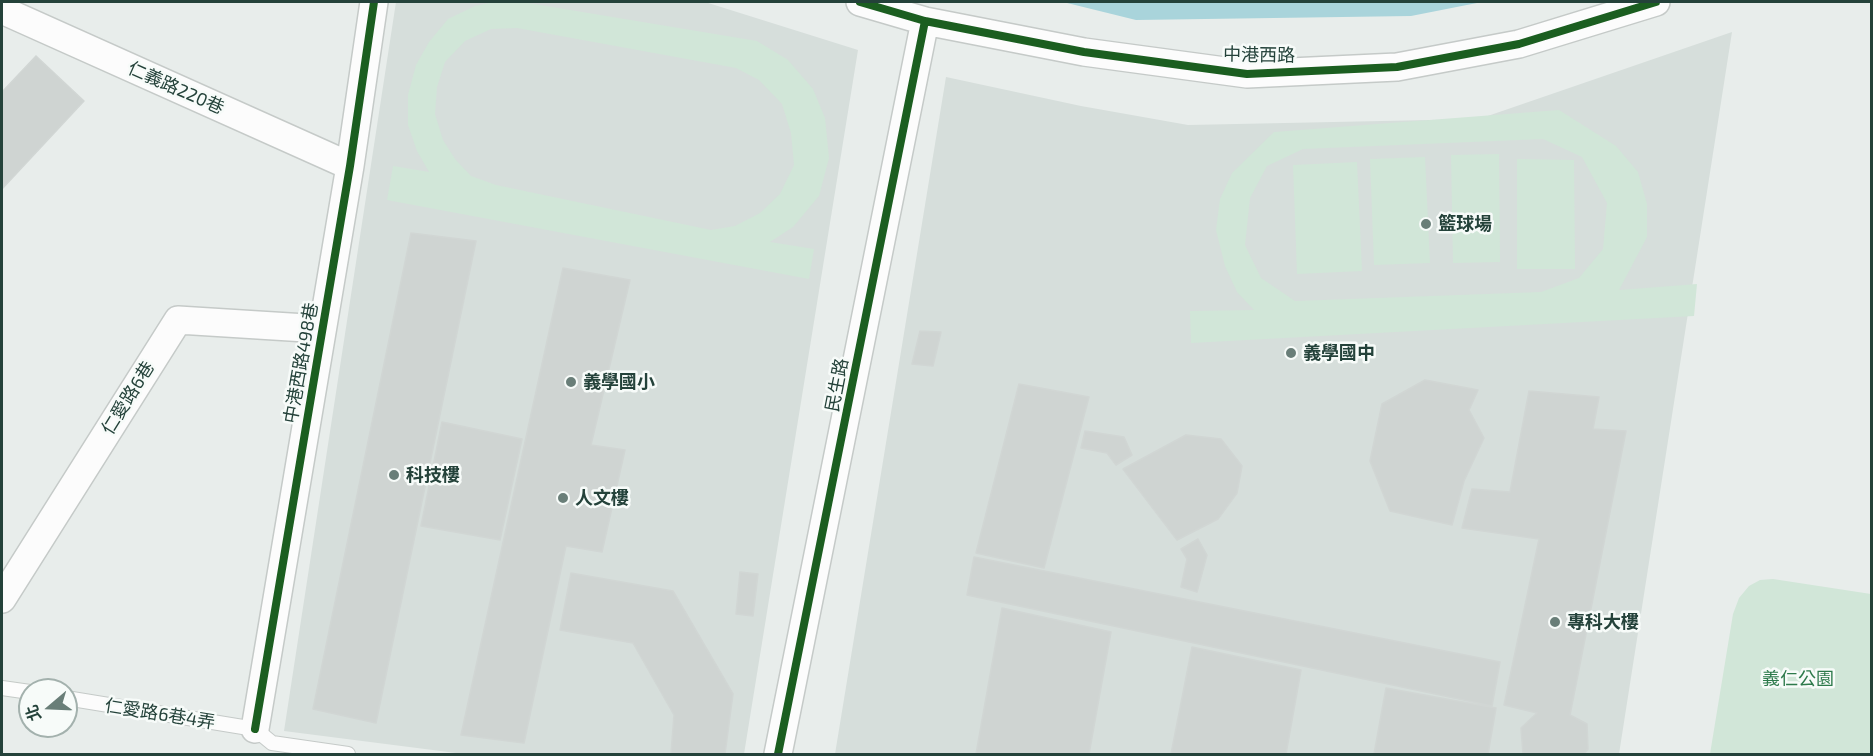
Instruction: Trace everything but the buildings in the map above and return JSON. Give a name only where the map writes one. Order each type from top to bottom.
[{"type":"street","name":"中港西路498巷","points":[[265,742],[322,329],[350,166],[374,2]]},
{"type":"street","name":"中港西路","points":[[860,2],[925,21],[1084,52],[1247,74],[1397,67],[1519,44],[1656,2]]},
{"type":"street","name":"仁義路220巷","points":[[4,15],[350,166]]},
{"type":"street","name":"民生路","points":[[778,754],[925,21]]},
{"type":"street","name":"仁愛路6巷","points":[[2,599],[178,320],[322,329]]},
{"type":"lane","points":[[2,688],[18,690]]},
{"type":"lane","name":"仁愛路6巷4弄","points":[[78,701],[265,742],[348,754]]},
{"type":"shaded area","name":"義學國小","points":[[396,2],[705,2],[858,50],[744,754],[464,754],[284,731]]},
{"type":"shaded area","name":"義學國中","points":[[1732,32],[1619,754],[835,754],[946,77],[1081,106],[1188,125],[1479,119]]},
{"type":"green space","points":[[494,2],[522,2],[757,41],[788,60],[813,89],[825,118],[829,158],[819,196],[793,227],[770,242],[814,249],[809,279],[387,200],[393,166],[429,172],[417,151],[408,125],[408,95],[416,65],[429,42],[448,19],[475,6]],"holes":[[[517,28],[736,68],[759,80],[782,104],[791,133],[794,165],[780,194],[760,213],[735,226],[711,230],[496,185],[471,176],[455,159],[443,140],[435,114],[437,87],[445,62],[465,41],[491,29]]]},
{"type":"green space","points":[[1559,110],[1616,146],[1638,172],[1647,204],[1647,237],[1619,290],[1697,284],[1694,316],[1191,343],[1190,311],[1254,310],[1237,292],[1225,266],[1216,230],[1220,199],[1232,173],[1274,132]],"holes":[[[1543,139],[1582,157],[1607,203],[1603,249],[1579,278],[1541,292],[1295,301],[1261,278],[1245,245],[1250,198],[1267,166],[1303,149]]]},
{"type":"green space","points":[[1499,154],[1500,262],[1453,263],[1451,155]]},
{"type":"green space","points":[[1425,157],[1430,263],[1374,265],[1370,159]]},
{"type":"green space","points":[[1517,159],[1574,160],[1575,269],[1517,269]]},
{"type":"green space","points":[[1357,162],[1362,271],[1297,274],[1293,165]]},
{"type":"green space","name":"義仁公園","points":[[1773,579],[1871,594],[1871,754],[1710,754],[1733,614],[1739,598],[1749,586],[1760,580]]},
{"type":"water","points":[[1063,2],[1482,2],[1411,16],[1136,20]]},
{"type":"cycle path","points":[[255,729],[350,166],[374,2]]},
{"type":"cycle path","points":[[860,2],[925,21],[1084,52],[1247,74],[1397,67],[1519,44],[1656,2]]},
{"type":"cycle path","points":[[778,754],[925,21]]},
{"type":"place","name":"籃球場","points":[[1426,224]]},
{"type":"place","name":"義學國中","points":[[1291,353]]},
{"type":"place","name":"義學國小","points":[[571,382]]},
{"type":"place","name":"科技樓","points":[[394,475]]},
{"type":"place","name":"人文樓","points":[[563,498]]},
{"type":"place","name":"專科大樓","points":[[1555,622]]}]
